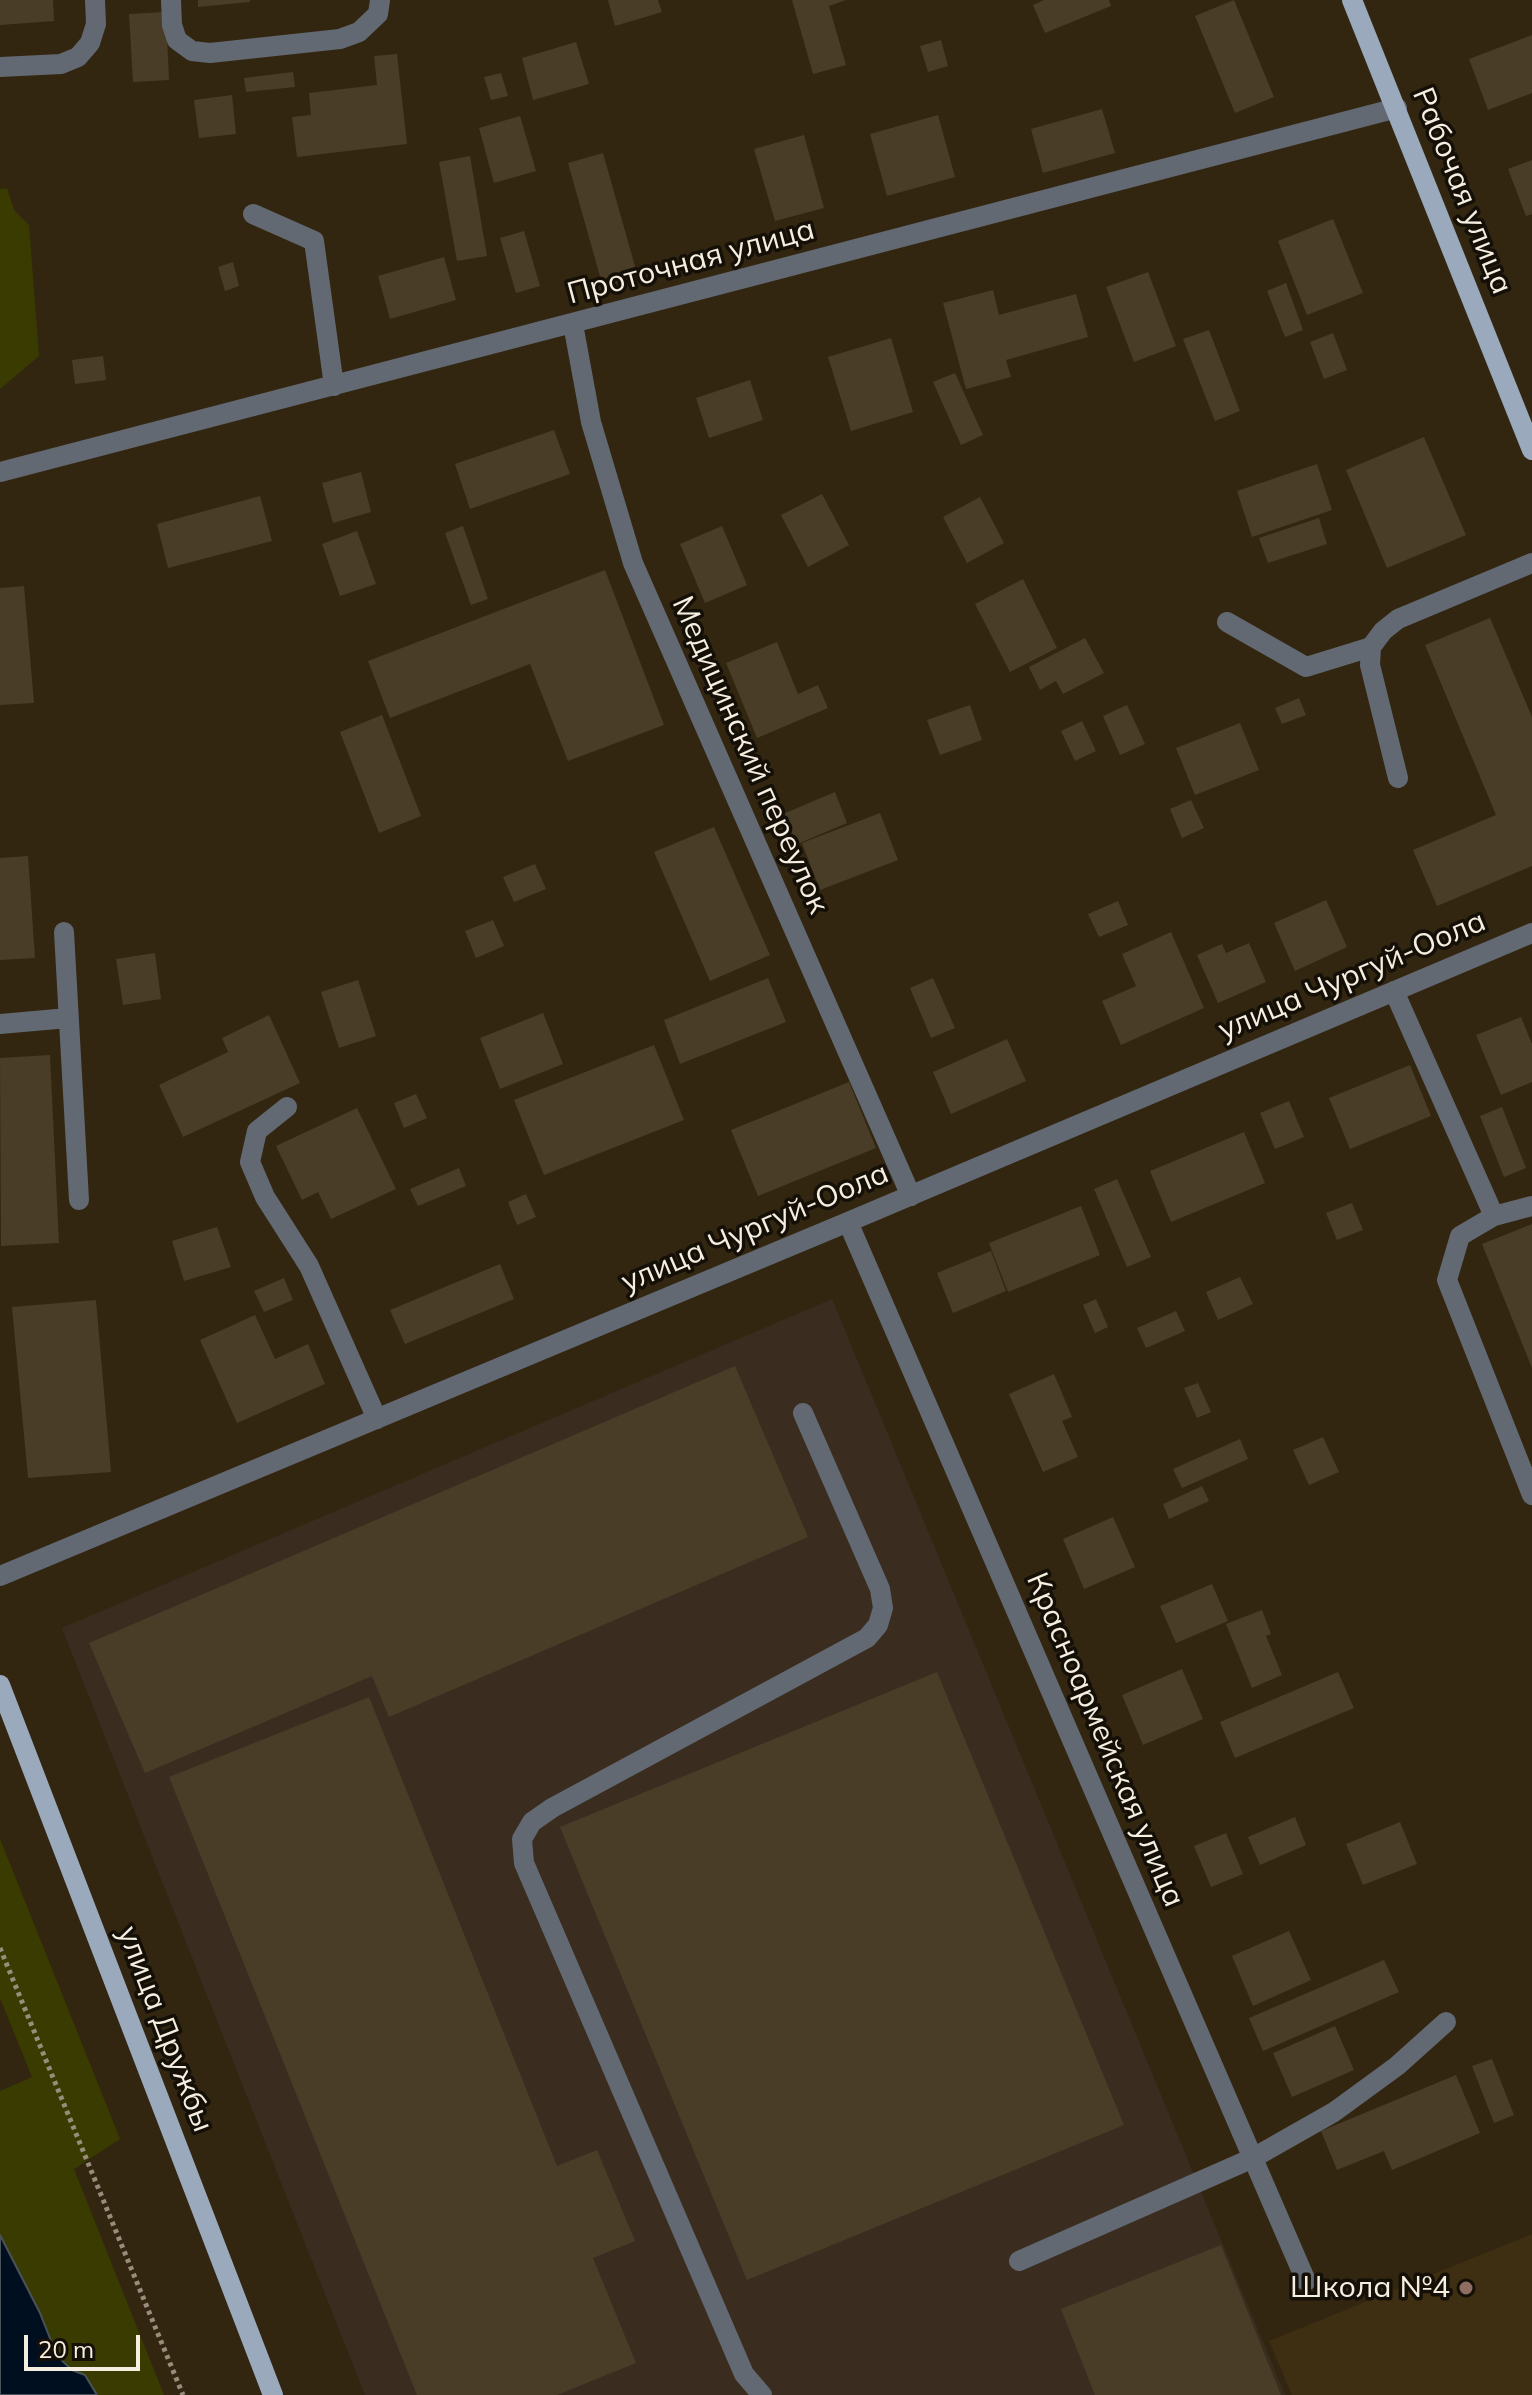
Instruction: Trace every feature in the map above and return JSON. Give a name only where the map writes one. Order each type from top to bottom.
[{"type":"main road","name":"Рабочая улица","points":[[1352,0],[1532,450]]},
{"type":"main road","name":"улица Дружбы","points":[[0,1685],[273,2395]]},
{"type":"street","points":[[0,67],[61,64],[78,57],[90,43],[96,24],[95,0]]},
{"type":"street","points":[[171,0],[172,25],[177,40],[192,51],[210,53],[340,39],[359,32],[378,14],[380,0]]},
{"type":"street","name":"Проточная улица","points":[[0,472],[1397,108]]},
{"type":"street","points":[[253,214],[314,241],[334,386]]},
{"type":"street","name":"Медицинский переулок","points":[[573,324],[591,422],[633,563],[911,1196]]},
{"type":"street","points":[[1398,778],[1370,665],[1371,647],[1383,631],[1398,619],[1532,563]]},
{"type":"street","points":[[1227,622],[1306,667],[1371,647]]},
{"type":"street","points":[[64,932],[79,1200]]},
{"type":"street","name":"улица Чургуй-Оола","points":[[0,1576],[1532,933]]},
{"type":"street","points":[[1394,991],[1494,1216]]},
{"type":"street","points":[[0,1024],[68,1018]]},
{"type":"street","points":[[287,1107],[257,1131],[250,1162],[265,1197],[309,1266],[377,1419]]},
{"type":"street","points":[[1532,1206],[1494,1216],[1460,1236],[1447,1280],[1532,1495]]},
{"type":"street","name":"Красноармейская улица","points":[[848,1222],[1306,2281]]},
{"type":"street","points":[[762,2395],[744,2374],[524,1863],[522,1839],[532,1822],[552,1808],[867,1638],[878,1625],[883,1608],[880,1589],[803,1413]]},
{"type":"street","points":[[1019,2261],[1253,2158],[1334,2112],[1397,2066],[1446,2022]]},
{"type":"path","points":[[0,1948],[183,2395]]},
{"type":"shaded area","points":[[7,188],[14,210],[29,225],[39,356],[0,389],[0,189]]},
{"type":"shaded area","points":[[832,1299],[1285,2395],[365,2395],[62,1628]]},
{"type":"shaded area","points":[[0,1839],[120,2139],[74,2169],[164,2395],[0,2395],[0,2091],[32,2077],[0,1998]]},
{"type":"shaded area","name":"Школа №4","points":[[1532,2234],[1532,2395],[1292,2395],[1269,2341]]},
{"type":"water","points":[[0,2235],[40,2313],[57,2356],[72,2370],[85,2375],[97,2395],[0,2395]]},
{"type":"building","points":[[0,0],[53,0],[54,21],[0,25]]},
{"type":"building","points":[[198,0],[250,0],[250,2],[198,7]]},
{"type":"building","points":[[608,0],[658,0],[662,12],[615,26]]},
{"type":"building","points":[[792,0],[846,0],[829,6],[846,65],[813,74]]},
{"type":"building","points":[[1044,0],[1109,0],[1111,6],[1045,33],[1033,5]]},
{"type":"building","points":[[1234,0],[1274,97],[1235,113],[1195,16]]},
{"type":"building","points":[[166,12],[169,80],[133,82],[129,14]]},
{"type":"building","points":[[1532,35],[1532,93],[1488,110],[1469,59]]},
{"type":"building","points":[[941,40],[948,66],[928,72],[920,46]]},
{"type":"building","points":[[576,42],[589,84],[533,100],[522,58]]},
{"type":"building","points":[[397,54],[407,144],[297,157],[292,117],[311,115],[309,93],[377,85],[374,56]]},
{"type":"building","points":[[293,72],[295,87],[246,92],[244,78]]},
{"type":"building","points":[[501,73],[508,96],[491,100],[484,77]]},
{"type":"building","points":[[232,95],[236,134],[199,138],[194,100]]},
{"type":"building","points":[[1102,109],[1115,153],[1043,173],[1031,129]]},
{"type":"building","points":[[938,115],[955,177],[887,196],[870,134]]},
{"type":"building","points":[[520,116],[536,171],[494,183],[479,128]]},
{"type":"building","points":[[804,135],[824,208],[775,221],[754,149]]},
{"type":"building","points":[[603,153],[638,277],[603,287],[568,163]]},
{"type":"building","points":[[470,156],[487,256],[457,261],[439,162]]},
{"type":"building","points":[[1532,160],[1532,214],[1526,216],[1508,169]]},
{"type":"building","points":[[1333,219],[1363,293],[1307,315],[1278,241]]},
{"type":"building","points":[[524,231],[540,286],[516,293],[500,238]]},
{"type":"building","points":[[444,257],[456,300],[390,319],[378,276]]},
{"type":"building","points":[[233,262],[239,286],[225,291],[218,267]]},
{"type":"building","points":[[1148,272],[1176,346],[1134,362],[1106,287]]},
{"type":"building","points":[[1286,283],[1303,330],[1285,337],[1267,291]]},
{"type":"building","points":[[993,290],[999,315],[1076,294],[1088,337],[1006,360],[1011,377],[966,389],[943,303]]},
{"type":"building","points":[[1209,330],[1240,411],[1215,421],[1183,339]]},
{"type":"building","points":[[1333,333],[1347,370],[1324,379],[1310,342]]},
{"type":"building","points":[[891,338],[913,412],[851,431],[828,357]]},
{"type":"building","points":[[103,356],[106,380],[75,384],[72,360]]},
{"type":"building","points":[[955,373],[983,435],[961,445],[933,382]]},
{"type":"building","points":[[750,380],[763,420],[709,438],[696,398]]},
{"type":"building","points":[[554,430],[570,474],[470,509],[455,464]]},
{"type":"building","points":[[1424,437],[1466,535],[1387,568],[1346,470]]},
{"type":"building","points":[[1317,464],[1332,510],[1252,537],[1237,491]]},
{"type":"building","points":[[361,472],[371,512],[333,523],[322,483]]},
{"type":"building","points":[[822,494],[849,545],[808,567],[781,515]]},
{"type":"building","points":[[260,496],[272,541],[168,568],[157,524]]},
{"type":"building","points":[[980,497],[1004,543],[967,563],[943,517]]},
{"type":"building","points":[[1319,518],[1327,544],[1268,563],[1259,538]]},
{"type":"building","points":[[463,526],[488,599],[471,605],[445,533]]},
{"type":"building","points":[[722,526],[747,585],[705,603],[680,544]]},
{"type":"building","points":[[357,531],[376,584],[340,596],[322,544]]},
{"type":"building","points":[[605,570],[664,725],[568,761],[530,664],[390,718],[368,661]]},
{"type":"building","points":[[1023,579],[1057,648],[1010,672],[975,604]]},
{"type":"building","points":[[24,586],[34,703],[0,705],[0,588]]},
{"type":"building","points":[[1490,618],[1532,717],[1532,866],[1437,906],[1413,850],[1496,815],[1425,645]]},
{"type":"building","points":[[1085,638],[1104,673],[1063,694],[1056,681],[1040,690],[1029,667]]},
{"type":"building","points":[[777,642],[798,694],[818,685],[828,708],[757,738],[726,663]]},
{"type":"building","points":[[1299,698],[1306,715],[1282,724],[1275,708]]},
{"type":"building","points":[[970,705],[982,740],[940,755],[927,720]]},
{"type":"building","points":[[1127,705],[1145,744],[1120,755],[1103,716]]},
{"type":"building","points":[[382,715],[421,816],[379,833],[340,732]]},
{"type":"building","points":[[1082,721],[1096,751],[1075,761],[1061,731]]},
{"type":"building","points":[[1240,723],[1259,770],[1195,795],[1176,748]]},
{"type":"building","points":[[835,792],[847,823],[795,845],[783,814]]},
{"type":"building","points":[[1191,800],[1204,828],[1182,838],[1170,809]]},
{"type":"building","points":[[880,813],[898,860],[820,890],[802,843]]},
{"type":"building","points":[[714,827],[770,955],[710,981],[654,852]]},
{"type":"building","points":[[28,856],[35,958],[0,960],[0,858]]},
{"type":"building","points":[[535,864],[546,889],[514,902],[503,877]]},
{"type":"building","points":[[1326,900],[1347,947],[1295,971],[1274,923]]},
{"type":"building","points":[[1118,901],[1128,925],[1099,937],[1088,914]]},
{"type":"building","points":[[493,920],[504,946],[476,958],[465,931]]},
{"type":"building","points":[[1171,932],[1204,1008],[1121,1045],[1102,1001],[1136,986],[1122,954]]},
{"type":"building","points":[[1249,943],[1266,982],[1218,1003],[1197,955],[1222,944],[1226,953]]},
{"type":"building","points":[[155,953],[161,999],[123,1005],[116,959]]},
{"type":"building","points":[[768,978],[786,1022],[680,1064],[664,1020]]},
{"type":"building","points":[[933,978],[955,1028],[931,1038],[910,988]]},
{"type":"building","points":[[358,980],[376,1036],[339,1048],[321,992]]},
{"type":"building","points":[[543,1013],[563,1064],[500,1089],[480,1038]]},
{"type":"building","points":[[269,1015],[300,1083],[183,1137],[159,1085],[228,1052],[222,1038]]},
{"type":"building","points":[[1521,1017],[1532,1044],[1532,1082],[1501,1095],[1476,1035]]},
{"type":"building","points":[[1007,1039],[1026,1081],[951,1114],[933,1072]]},
{"type":"building","points":[[654,1045],[684,1120],[544,1175],[514,1100]]},
{"type":"building","points":[[50,1055],[59,1243],[1,1246],[0,1058]]},
{"type":"building","points":[[1410,1065],[1431,1116],[1350,1149],[1329,1098]]},
{"type":"building","points":[[849,1082],[876,1148],[758,1196],[731,1130]]},
{"type":"building","points":[[416,1094],[427,1118],[404,1128],[394,1103]]},
{"type":"building","points":[[1289,1101],[1304,1137],[1275,1149],[1260,1113]]},
{"type":"building","points":[[1502,1107],[1526,1168],[1504,1177],[1480,1116]]},
{"type":"building","points":[[357,1108],[396,1189],[331,1219],[318,1192],[302,1200],[276,1146]]},
{"type":"building","points":[[1244,1132],[1265,1183],[1171,1222],[1150,1171]]},
{"type":"building","points":[[459,1168],[466,1186],[418,1206],[410,1189]]},
{"type":"building","points":[[1117,1179],[1151,1257],[1127,1267],[1094,1189]]},
{"type":"building","points":[[526,1194],[536,1217],[517,1225],[508,1202]]},
{"type":"building","points":[[1352,1203],[1363,1230],[1337,1240],[1326,1213]]},
{"type":"building","points":[[1081,1206],[1100,1255],[1008,1292],[989,1243]]},
{"type":"building","points":[[1532,1224],[1532,1368],[1482,1244]]},
{"type":"building","points":[[217,1227],[231,1267],[184,1281],[172,1241]]},
{"type":"building","points":[[991,1251],[1006,1291],[953,1313],[937,1273]]},
{"type":"building","points":[[500,1264],[514,1299],[405,1344],[390,1310]]},
{"type":"building","points":[[1240,1277],[1253,1304],[1218,1320],[1206,1292]]},
{"type":"building","points":[[284,1278],[293,1300],[264,1312],[254,1291]]},
{"type":"building","points":[[1096,1299],[1108,1327],[1095,1333],[1083,1305]]},
{"type":"building","points":[[96,1300],[111,1472],[28,1478],[12,1307]]},
{"type":"building","points":[[1176,1311],[1185,1331],[1146,1348],[1137,1328]]},
{"type":"building","points":[[255,1315],[275,1359],[308,1344],[325,1384],[237,1423],[200,1340]]},
{"type":"building","points":[[735,1366],[808,1537],[389,1717],[372,1676],[145,1773],[89,1643]]},
{"type":"building","points":[[1054,1374],[1072,1417],[1062,1421],[1078,1457],[1043,1472],[1009,1394]]},
{"type":"building","points":[[1198,1383],[1211,1412],[1197,1418],[1184,1388]]},
{"type":"building","points":[[1323,1437],[1339,1472],[1309,1485],[1293,1450]]},
{"type":"building","points":[[1240,1439],[1248,1459],[1182,1488],[1173,1469]]},
{"type":"building","points":[[1202,1486],[1209,1501],[1169,1519],[1163,1504]]},
{"type":"building","points":[[1113,1517],[1135,1567],[1084,1589],[1063,1539]]},
{"type":"building","points":[[1212,1584],[1228,1621],[1176,1643],[1160,1606]]},
{"type":"building","points":[[1262,1610],[1271,1634],[1266,1636],[1282,1675],[1252,1688],[1226,1624]]},
{"type":"building","points":[[1182,1669],[1203,1719],[1143,1745],[1122,1695]]},
{"type":"building","points":[[937,1672],[1124,2125],[747,2280],[560,1827]]},
{"type":"building","points":[[1338,1672],[1354,1708],[1235,1758],[1220,1722]]},
{"type":"building","points":[[369,1697],[557,2166],[597,2150],[635,2241],[593,2258],[636,2363],[557,2395],[417,2395],[169,1777]]},
{"type":"building","points":[[1295,1817],[1306,1845],[1260,1865],[1248,1837]]},
{"type":"building","points":[[1400,1822],[1417,1864],[1363,1885],[1346,1844]]},
{"type":"building","points":[[1226,1833],[1243,1874],[1211,1887],[1194,1846]]},
{"type":"building","points":[[1289,1931],[1311,1980],[1253,2006],[1232,1956]]},
{"type":"building","points":[[1384,1960],[1399,1992],[1263,2051],[1249,2018]]},
{"type":"building","points":[[1335,2026],[1354,2070],[1292,2097],[1273,2053]]},
{"type":"building","points":[[1492,2059],[1514,2115],[1494,2123],[1472,2066]]},
{"type":"building","points":[[1456,2075],[1480,2133],[1392,2170],[1384,2151],[1337,2170],[1321,2131]]},
{"type":"building","points":[[1221,2245],[1281,2395],[1095,2395],[1061,2309]]},
{"type":"place","name":"Школа №4","points":[[1466,2288]]}]
